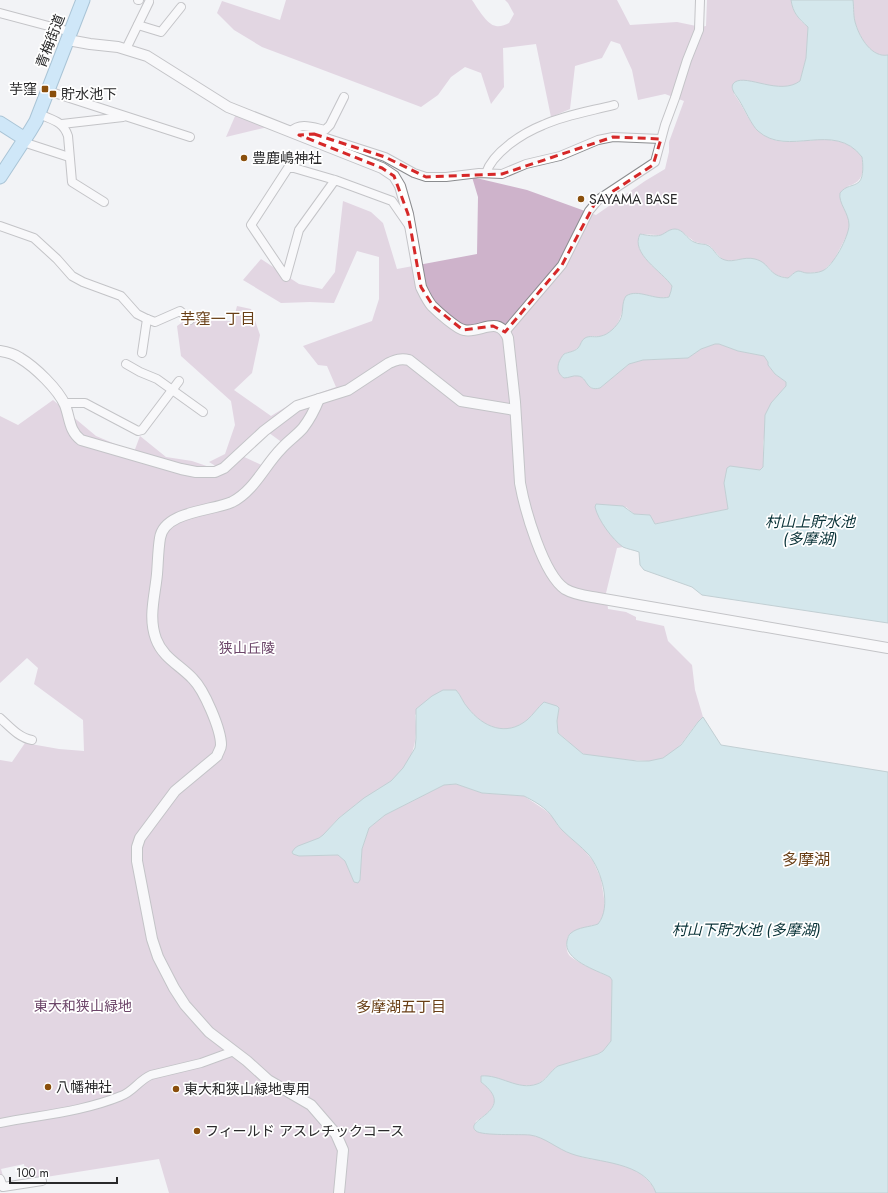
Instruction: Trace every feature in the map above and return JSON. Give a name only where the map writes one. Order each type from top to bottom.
[{"type":"main road","name":"青梅街道","points":[[0,177],[24,141],[38,114],[83,0]]},
{"type":"main road","points":[[0,123],[24,141]]},
{"type":"street","points":[[505,332],[562,265],[589,211],[595,204],[600,199],[653,165],[656,159],[660,139],[699,30],[700,0]]},
{"type":"street","points":[[126,49],[149,2]]},
{"type":"street","points":[[138,25],[161,32],[181,7]]},
{"type":"street","points":[[0,13],[69,36],[126,49],[152,58],[228,107],[389,171],[400,186],[408,214],[421,287],[425,295],[433,306],[463,330],[493,326],[498,327],[505,332],[508,338],[520,484],[525,506],[548,568],[554,578],[565,589],[592,598],[888,648]]},
{"type":"street","points":[[48,91],[190,137]]},
{"type":"street","points":[[294,134],[295,127],[301,126],[325,130],[330,125],[344,97]]},
{"type":"street","points":[[486,173],[491,162],[509,145],[542,125],[614,105]]},
{"type":"street","points":[[38,114],[62,124],[66,129],[72,182],[104,202]]},
{"type":"street","points":[[62,124],[125,116]]},
{"type":"street","points":[[294,134],[314,134],[384,156],[414,173],[426,177],[446,177],[486,173],[502,174],[526,164],[560,156],[598,140],[613,137],[660,139]]},
{"type":"street","points":[[24,141],[70,157]]},
{"type":"street","points":[[335,180],[299,230],[286,277],[251,225],[288,168],[294,168],[335,180],[392,201],[410,228]]},
{"type":"street","points":[[0,226],[34,238],[57,259],[72,276],[83,282],[121,296],[138,314],[147,319],[155,322],[180,310],[190,320]]},
{"type":"street","points":[[142,353],[147,319]]},
{"type":"street","points":[[0,351],[16,355],[26,362],[49,384],[64,403],[70,426],[81,440],[94,445],[182,469],[210,473],[224,468],[264,431],[297,406],[348,390],[389,363],[403,358],[409,360],[451,395],[461,401],[515,410]]},
{"type":"street","points":[[126,364],[157,380],[203,412]]},
{"type":"street","points":[[64,403],[85,403],[138,431],[142,430],[179,381]]},
{"type":"street","points":[[319,399],[312,415],[302,429],[280,449],[250,488],[241,496],[232,501],[188,514],[168,523],[163,528],[160,536],[157,575],[152,608],[153,627],[156,639],[166,656],[189,674],[200,687],[219,733],[221,744],[216,756],[175,791],[146,828],[137,847],[137,861],[152,939],[165,973],[185,1005],[209,1032],[268,1080],[311,1105],[336,1134],[343,1150],[339,1193]]},
{"type":"street","points":[[0,718],[18,734],[26,739],[32,740]]},
{"type":"street","points":[[0,1123],[66,1112],[123,1096],[144,1078],[150,1075],[201,1063],[234,1051]]},
{"type":"street","points":[[0,1179],[3,1187],[42,1181]]},
{"type":"highlighted area","points":[[314,134],[338,141],[385,157],[426,177],[502,174],[613,137],[661,139],[653,165],[595,203],[562,265],[505,332],[493,326],[463,330],[433,306],[421,287],[408,214],[394,176],[382,168],[299,135]]},
{"type":"shaded area","points":[[236,114],[268,127],[226,137]]},
{"type":"green space","name":"狭山丘陵","points":[[286,0],[472,0],[489,22],[493,25],[502,26],[509,23],[514,14],[505,0],[617,0],[630,25],[677,22],[701,27],[706,26],[707,0],[791,0],[796,15],[808,27],[806,58],[800,81],[793,85],[777,87],[737,81],[734,94],[757,130],[774,140],[786,142],[813,140],[839,141],[851,147],[862,157],[863,167],[860,179],[848,186],[841,201],[849,217],[849,231],[834,260],[824,270],[821,272],[807,273],[795,272],[788,278],[775,275],[768,267],[739,259],[731,261],[723,260],[709,245],[695,242],[678,229],[673,229],[662,235],[640,234],[638,241],[639,248],[643,255],[672,286],[669,297],[658,298],[641,294],[631,294],[626,296],[619,320],[612,330],[601,336],[589,337],[575,350],[564,354],[560,361],[561,376],[580,376],[590,387],[595,389],[600,388],[629,364],[643,360],[688,358],[701,349],[719,344],[738,351],[764,356],[768,362],[768,365],[775,374],[786,382],[786,386],[771,403],[763,443],[763,467],[761,470],[730,467],[724,483],[728,509],[654,524],[650,515],[634,514],[626,507],[613,536],[623,547],[617,548],[606,593],[608,609],[626,612],[636,617],[636,620],[664,626],[668,641],[692,665],[695,690],[703,717],[675,750],[660,759],[650,761],[593,756],[582,753],[558,733],[557,721],[559,708],[544,702],[527,720],[519,725],[503,729],[495,728],[474,715],[466,706],[456,690],[443,690],[415,715],[415,743],[409,760],[398,775],[336,820],[326,833],[316,840],[298,847],[292,852],[293,854],[299,856],[338,855],[345,861],[354,882],[360,880],[362,849],[369,828],[385,815],[444,785],[456,784],[482,793],[524,796],[553,817],[558,826],[584,850],[593,861],[601,879],[605,905],[604,913],[598,924],[576,930],[568,936],[567,948],[569,955],[572,958],[610,977],[612,980],[611,1041],[603,1051],[598,1054],[558,1066],[537,1084],[519,1085],[481,1082],[492,1093],[494,1103],[492,1108],[483,1117],[476,1121],[474,1129],[493,1134],[531,1135],[556,1144],[583,1157],[619,1164],[632,1169],[644,1177],[656,1193],[169,1193],[159,1159],[27,1180],[24,1164],[1,1169],[3,1176],[0,1177],[0,760],[12,762],[25,743],[59,749],[84,751],[83,720],[34,684],[38,668],[27,658],[0,683],[0,416],[18,425],[53,400],[96,436],[134,452],[140,436],[166,457],[192,461],[221,471],[240,455],[270,469],[287,446],[265,430],[219,468],[209,462],[225,454],[235,425],[231,401],[181,356],[177,326],[194,314],[233,322],[237,306],[251,309],[260,335],[252,373],[234,390],[271,416],[294,402],[336,387],[327,366],[318,365],[303,346],[372,321],[379,299],[379,257],[357,251],[334,303],[281,303],[243,280],[261,259],[299,284],[322,289],[335,272],[343,201],[371,212],[383,223],[397,269],[477,254],[478,197],[472,177],[527,190],[596,215],[665,169],[669,152],[669,142],[684,101],[665,94],[638,100],[632,70],[620,44],[611,41],[602,58],[575,66],[570,109],[551,117],[536,44],[503,48],[504,87],[491,104],[481,73],[465,67],[451,77],[438,95],[421,107],[262,47],[234,30],[217,13],[222,1],[280,20]]},
{"type":"green space","points":[[853,0],[888,0],[888,55],[882,55],[872,50],[860,36],[855,22]]},
{"type":"water","name":"村山上貯水池 (多摩湖)","points":[[791,0],[853,0],[855,22],[860,36],[872,50],[882,55],[888,55],[888,623],[702,595],[692,587],[644,570],[640,565],[639,552],[625,548],[619,544],[599,518],[595,507],[596,504],[623,506],[634,514],[650,515],[655,524],[728,509],[724,483],[727,468],[730,466],[760,470],[763,467],[765,415],[771,403],[786,386],[786,382],[775,374],[768,365],[768,362],[764,356],[738,351],[715,344],[701,349],[688,358],[643,360],[629,364],[600,388],[595,389],[589,386],[581,377],[574,376],[564,378],[558,370],[560,360],[564,354],[579,347],[582,341],[587,337],[599,337],[615,327],[621,317],[624,299],[626,296],[636,293],[664,298],[669,297],[672,286],[643,255],[639,248],[638,241],[640,234],[659,236],[671,230],[678,229],[694,242],[709,246],[722,259],[732,261],[747,258],[755,259],[764,263],[776,275],[788,278],[798,271],[817,273],[822,271],[831,264],[840,251],[848,230],[849,221],[841,201],[840,193],[857,184],[861,180],[863,170],[862,157],[851,146],[838,141],[783,141],[770,138],[756,129],[732,89],[733,84],[740,80],[774,86],[792,85],[800,81],[806,58],[808,27],[796,15]]},
{"type":"water","name":"村山下貯水池 (多摩湖)","points":[[443,690],[456,690],[466,706],[474,715],[495,728],[511,728],[519,725],[527,720],[544,702],[557,706],[559,708],[557,721],[558,733],[583,754],[637,761],[649,761],[663,758],[681,745],[703,717],[721,745],[888,772],[888,1193],[656,1193],[650,1183],[642,1175],[631,1169],[572,1154],[535,1136],[486,1134],[476,1131],[474,1127],[476,1122],[488,1113],[494,1100],[491,1092],[481,1082],[481,1076],[495,1077],[516,1084],[530,1086],[543,1081],[558,1066],[598,1054],[603,1051],[611,1041],[612,980],[610,977],[582,964],[570,954],[567,948],[567,941],[570,934],[577,929],[598,924],[602,917],[605,899],[604,889],[594,862],[589,855],[561,828],[547,811],[532,800],[524,796],[482,793],[456,784],[444,785],[385,815],[369,828],[362,849],[360,880],[358,883],[354,882],[345,861],[338,855],[299,856],[293,854],[292,852],[298,846],[319,838],[339,818],[364,798],[391,781],[403,768],[415,748],[416,709],[432,696]]},
{"type":"place","name":"芋窪","points":[[45,89]]},
{"type":"place","name":"貯水池下","points":[[53,94]]},
{"type":"place","name":"豊鹿嶋神社","points":[[244,158]]},
{"type":"place","name":"SAYAMA BASE","points":[[581,199]]},
{"type":"place","name":"八幡神社","points":[[48,1087]]},
{"type":"place","name":"東大和狭山緑地専用","points":[[176,1089]]},
{"type":"place","name":"フィールド アスレチックコース","points":[[197,1131]]},
{"type":"district","name":"芋窪一丁目","points":[[218,319]]},
{"type":"district","name":"多摩湖","points":[[806,859]]},
{"type":"district","name":"多摩湖五丁目","points":[[401,1007]]},
{"type":"park label","name":"東大和狭山緑地","points":[[83,1006]]}]
